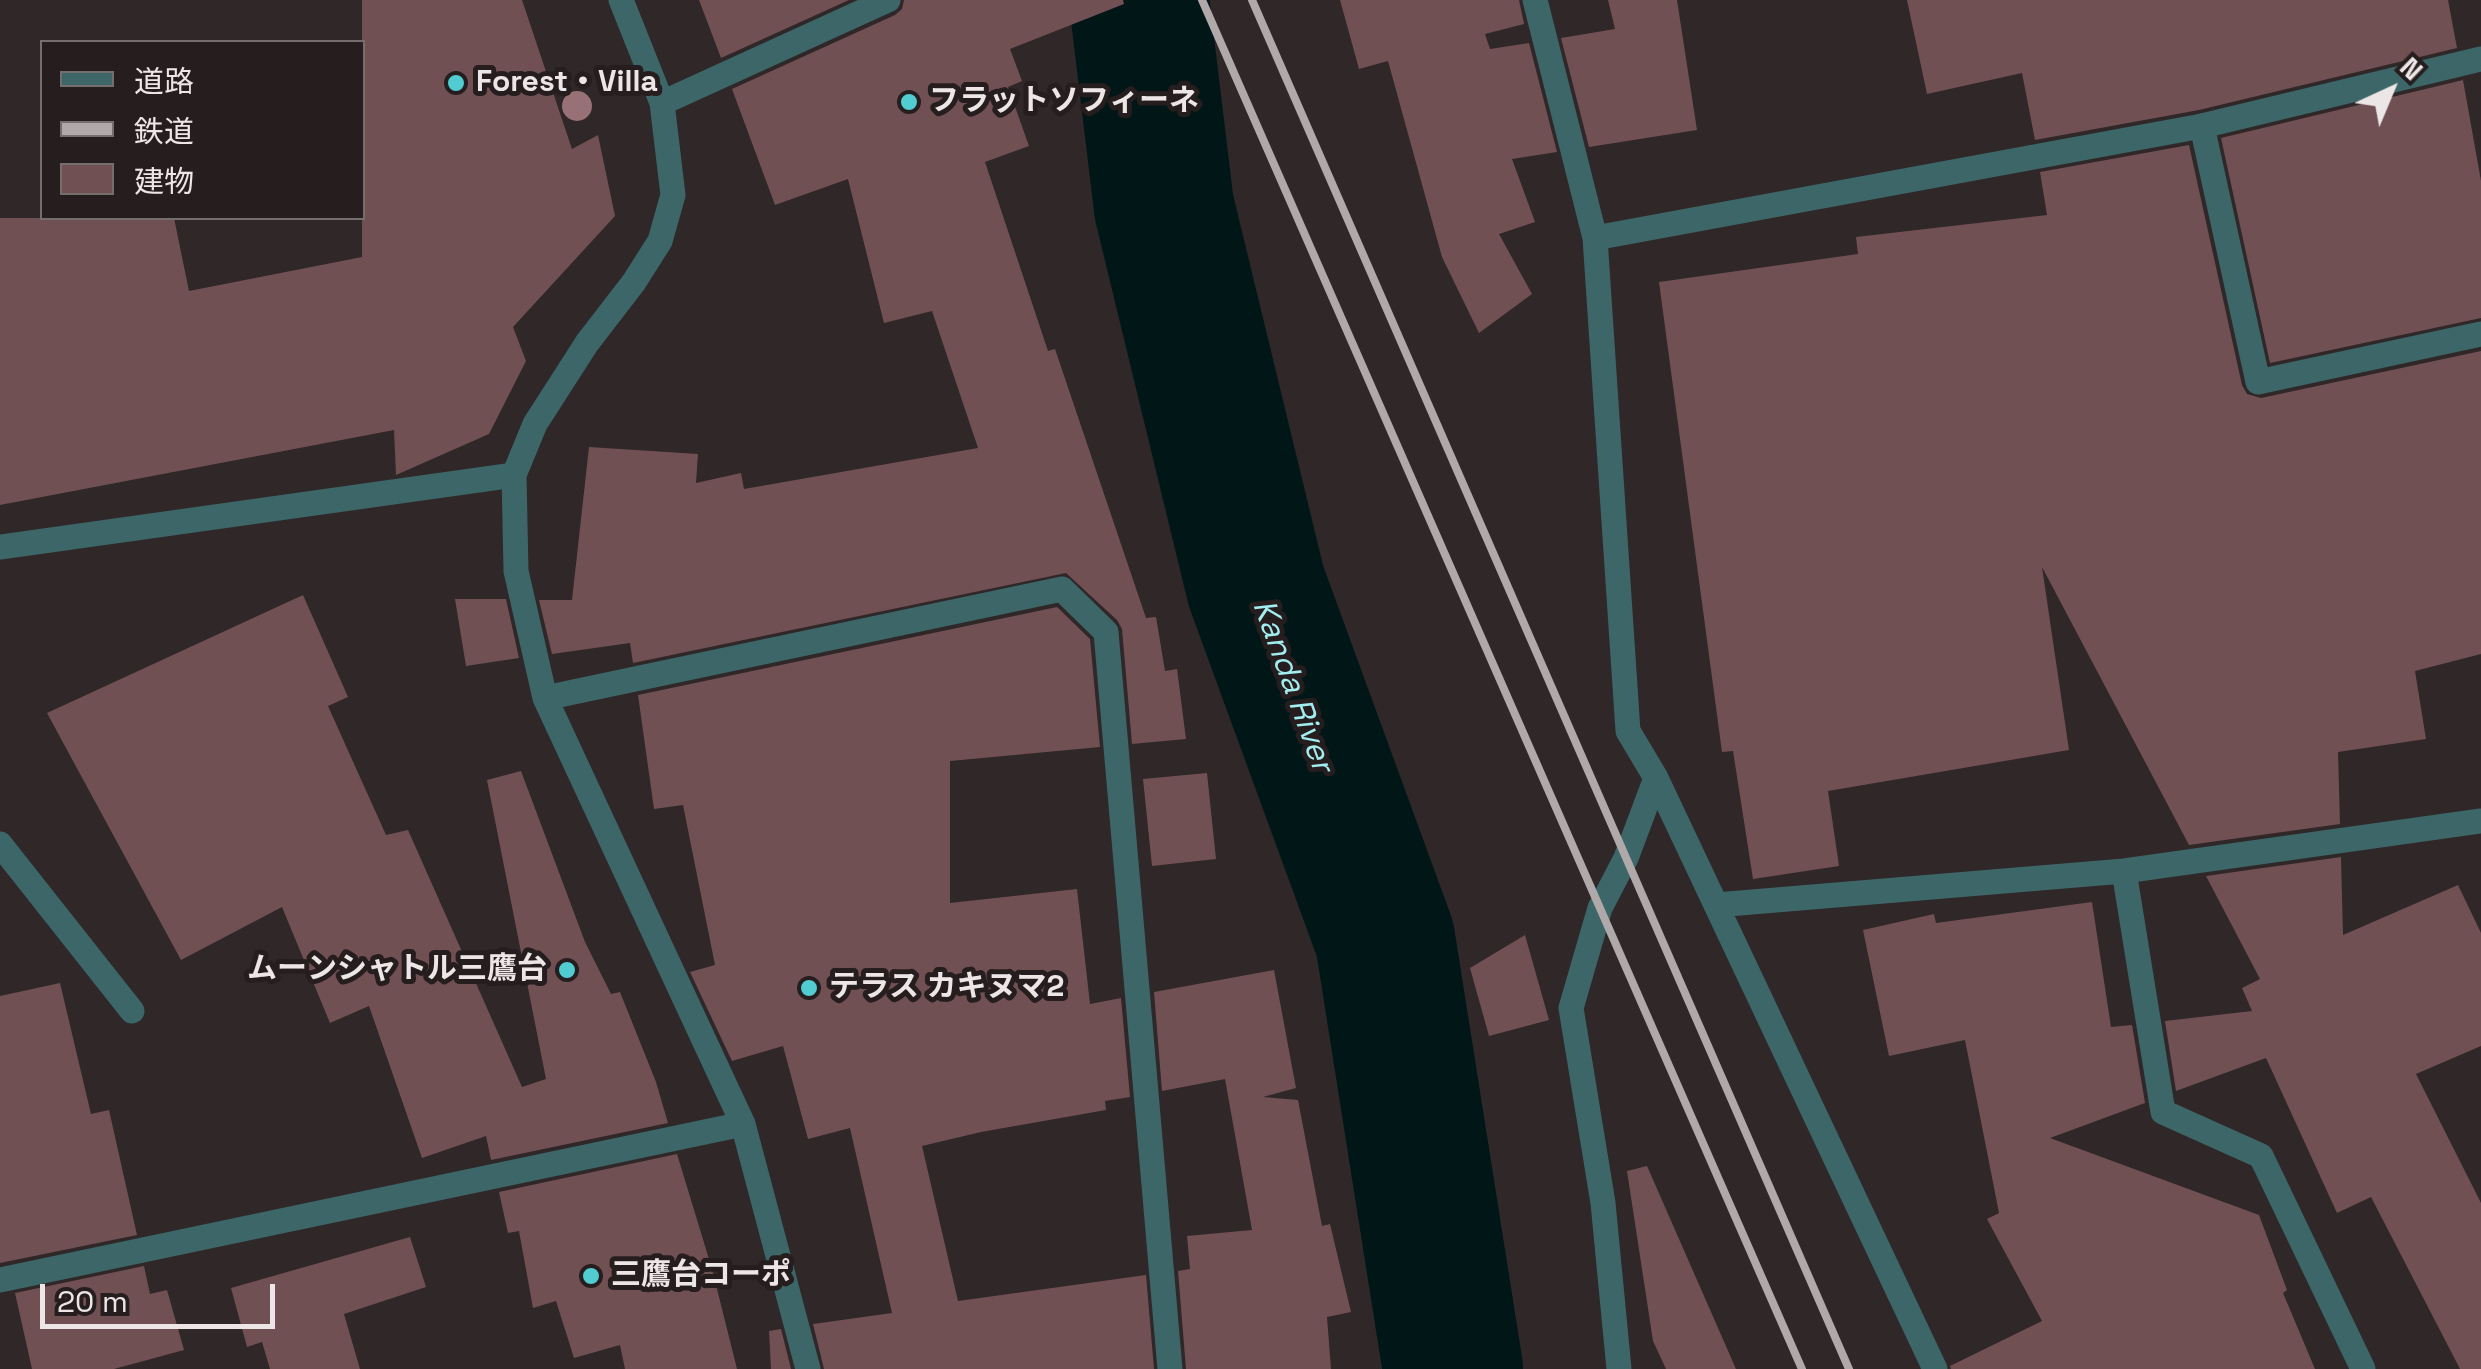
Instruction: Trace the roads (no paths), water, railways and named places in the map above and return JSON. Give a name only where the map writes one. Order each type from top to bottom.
[{"type":"street","points":[[621,0],[662,103],[673,196],[660,241],[535,424],[514,476],[516,571],[545,698],[743,1124],[808,1369]]},
{"type":"street","points":[[662,103],[888,0]]},
{"type":"street","points":[[1536,0],[1594,238],[1628,731],[1656,778],[1935,1369]]},
{"type":"street","points":[[1594,238],[2202,126],[2481,59]]},
{"type":"street","points":[[2202,126],[2258,382],[2481,334]]},
{"type":"street","points":[[0,547],[514,476]]},
{"type":"street","points":[[545,698],[1062,589],[1106,632],[1170,1369]]},
{"type":"street","points":[[1618,1369],[1603,1203],[1570,1008],[1600,908],[1626,858],[1656,778]]},
{"type":"street","points":[[1716,905],[2124,870],[2481,821]]},
{"type":"street","points":[[0,844],[132,1010]]},
{"type":"street","points":[[2124,870],[2163,1112],[2261,1156],[2363,1369]]},
{"type":"street","points":[[0,1280],[743,1124]]},
{"type":"waterway","name":"Kanda River","points":[[1139,0],[1164,207],[1256,586],[1385,939],[1453,1369]]},
{"type":"railway","points":[[1202,0],[1802,1369]]},
{"type":"railway","points":[[1252,0],[1849,1369]]},
{"type":"place","name":"Forest・Villa","points":[[456,83]]},
{"type":"place","name":"フラットソフィーネ","points":[[909,102]]},
{"type":"place","name":"ムーンシャトル三鷹台","points":[[567,970]]},
{"type":"place","name":"テラス カキヌマ2","points":[[809,988]]},
{"type":"place","name":"三鷹台コーポ","points":[[591,1276]]}]
